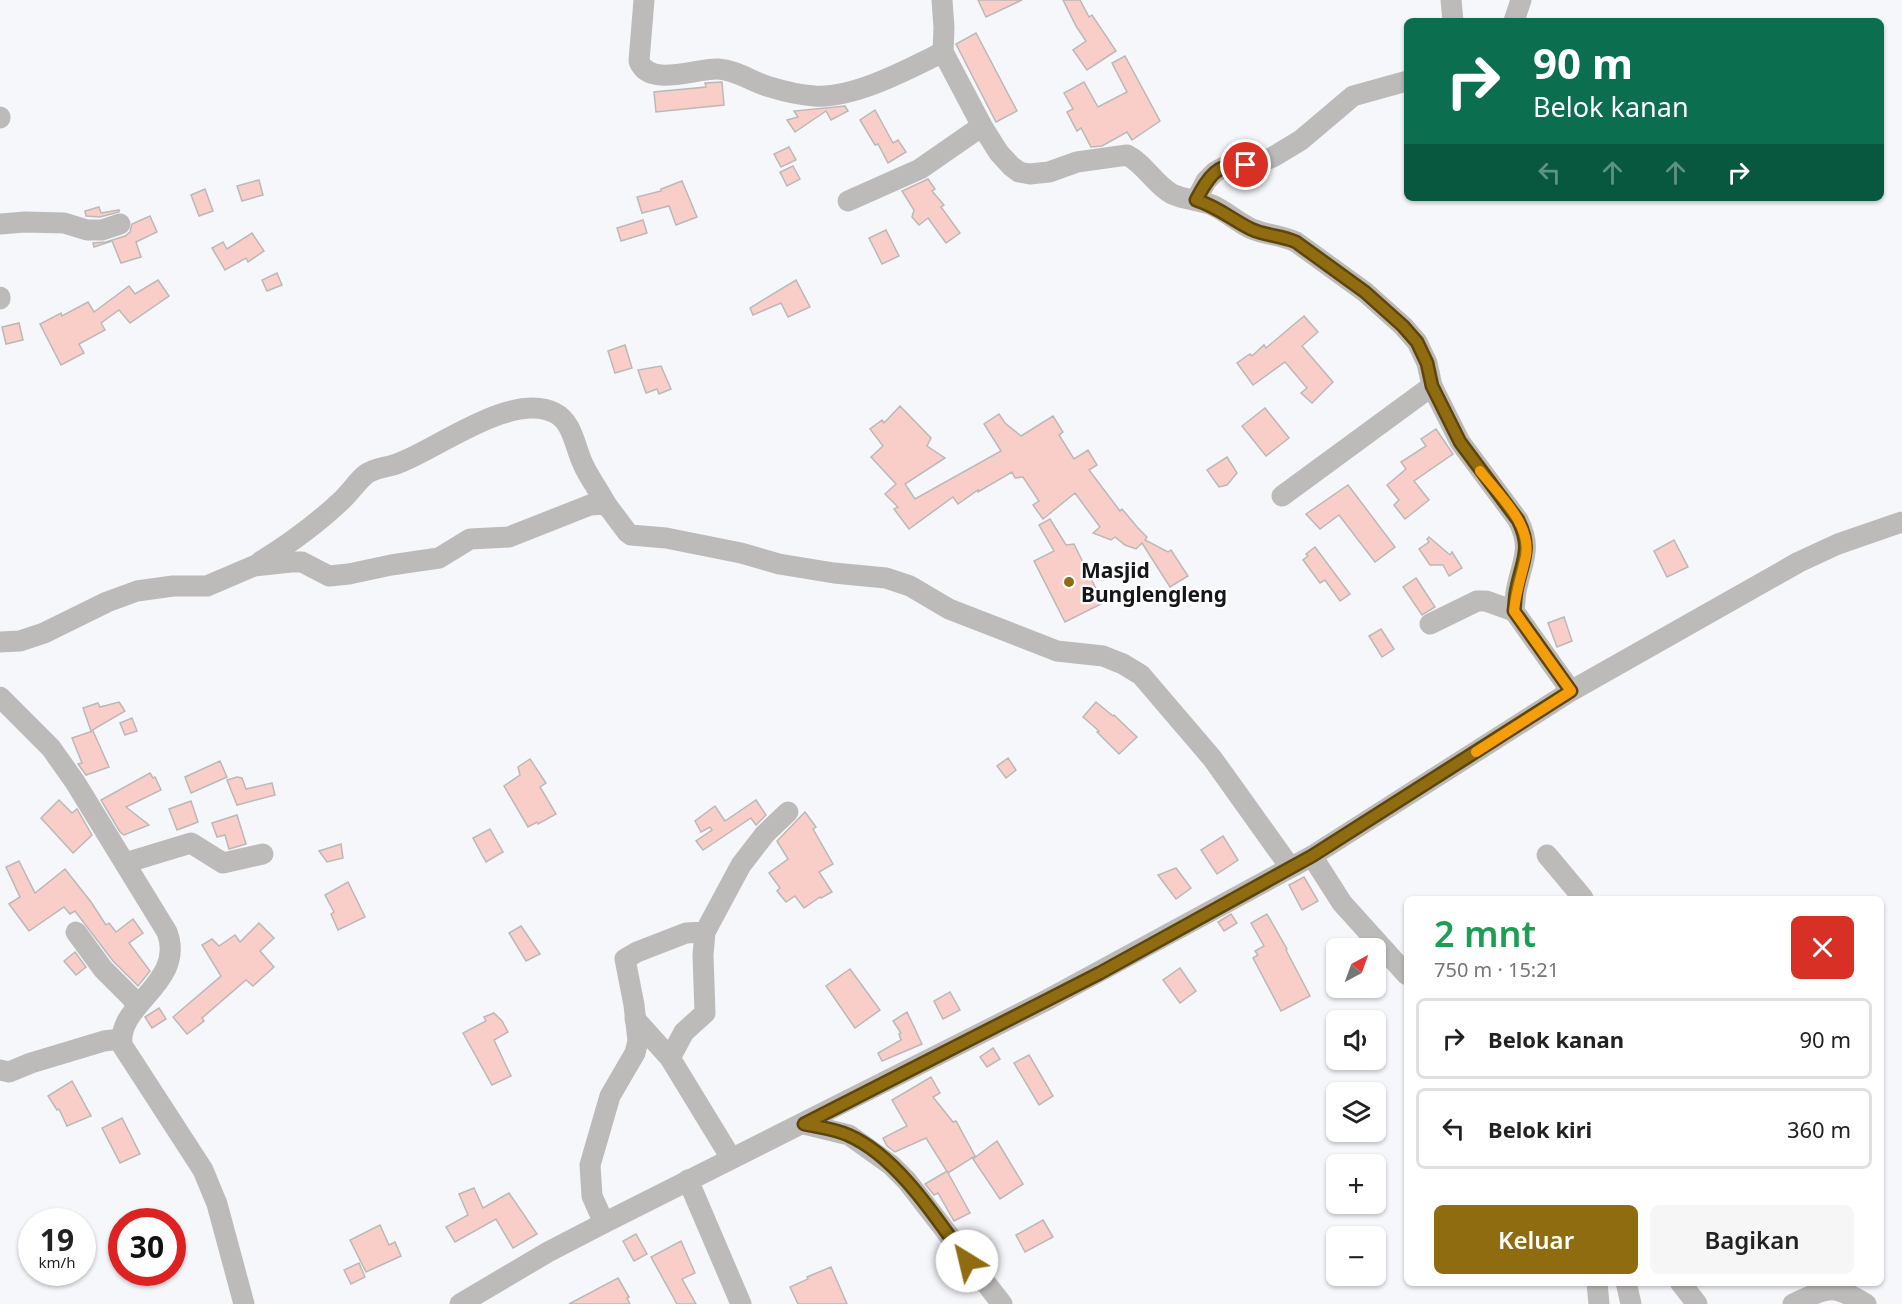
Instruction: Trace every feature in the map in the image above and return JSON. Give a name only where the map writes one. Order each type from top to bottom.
[{"type":"street","points":[[644,0],[639,61],[642,69],[648,74],[674,75],[705,69],[721,69],[743,75],[768,87],[815,96],[842,93],[865,86],[897,75],[943,52]]},
{"type":"street","points":[[942,0],[943,52],[999,153],[1019,172],[1030,174],[1048,172],[1077,162],[1127,154],[1143,166],[1166,190],[1182,197],[1213,205],[1248,228],[1263,234],[1287,237],[1296,242],[1365,292],[1403,326],[1417,342],[1427,363],[1432,386],[1460,442],[1523,530],[1526,554],[1516,589],[1514,611]]},
{"type":"street","points":[[1450,0],[1453,18]]},
{"type":"street","points":[[1515,18],[1521,0]]},
{"type":"street","points":[[1196,200],[1206,181],[1215,172],[1235,164],[1252,165],[1274,156],[1301,140],[1353,96],[1404,82]]},
{"type":"street","points":[[848,201],[920,169],[982,126]]},
{"type":"street","points":[[0,224],[64,223],[87,230],[102,230],[120,224]]},
{"type":"street","points":[[1282,496],[1432,386]]},
{"type":"street","points":[[0,642],[20,641],[44,633],[107,602],[137,591],[173,586],[207,586],[254,566],[279,550],[317,521],[373,470],[398,464],[468,429],[512,411],[526,407],[546,410],[557,414],[566,424],[576,442],[583,463],[606,504],[631,535],[666,538],[741,553],[779,564],[886,578],[910,586],[950,609],[1057,651],[1103,656],[1141,675],[1212,758],[1290,867]]},
{"type":"street","points":[[254,566],[302,562],[329,576],[350,574],[439,558],[470,539],[509,537],[553,518],[590,506],[606,504]]},
{"type":"street","points":[[460,1304],[548,1252],[604,1223],[1100,973],[1312,856],[1571,691],[1814,554],[1902,522]]},
{"type":"street","points":[[1430,624],[1477,601],[1486,601],[1514,611],[1571,691]]},
{"type":"street","points":[[0,697],[51,748],[75,782],[159,918],[171,943],[171,956],[157,985],[137,1006],[122,1039],[127,1055],[203,1170],[217,1204],[244,1304]]},
{"type":"street","points":[[670,1058],[684,1032],[705,1013],[703,955],[705,932],[741,865],[765,834],[788,812]]},
{"type":"street","points":[[125,863],[191,843],[223,863],[263,854]]},
{"type":"street","points":[[1546,855],[1580,896]]},
{"type":"street","points":[[1312,856],[1342,903],[1404,972]]},
{"type":"street","points":[[76,932],[103,969],[137,1006]]},
{"type":"street","points":[[604,1223],[592,1196],[590,1166],[610,1096],[635,1053],[638,1033],[625,959],[686,933],[705,932]]},
{"type":"street","points":[[635,1019],[670,1058],[731,1158]]},
{"type":"street","points":[[0,1070],[9,1072],[104,1041],[122,1039]]},
{"type":"street","points":[[804,1124],[849,1135],[891,1165],[907,1181],[1002,1304]]},
{"type":"street","points":[[688,1180],[741,1304]]},
{"type":"street","points":[[1597,1286],[1599,1304]]},
{"type":"street","points":[[1627,1286],[1631,1304]]},
{"type":"street","points":[[1683,1286],[1697,1304]]},
{"type":"street","points":[[1793,1304],[1832,1289],[1840,1290],[1866,1304]]},
{"type":"building","points":[[978,0],[1022,0],[986,17]]},
{"type":"building","points":[[1063,0],[1080,0],[1089,17],[1092,15],[1116,51],[1087,70],[1073,50],[1086,41]]},
{"type":"building","points":[[976,33],[1017,111],[996,122],[956,44]]},
{"type":"building","points":[[1125,56],[1160,121],[1132,140],[1127,132],[1102,146],[1091,147],[1081,128],[1077,131],[1067,112],[1073,109],[1064,93],[1084,82],[1098,107],[1127,92],[1112,63]]},
{"type":"building","points":[[722,82],[724,105],[656,112],[654,92],[706,87],[705,83]]},
{"type":"building","points":[[845,106],[848,111],[831,120],[826,111],[795,132],[787,120],[798,117],[794,111]]},
{"type":"building","points":[[875,110],[893,143],[898,140],[906,152],[888,163],[878,144],[875,145],[860,120]]},
{"type":"building","points":[[789,147],[796,160],[781,167],[774,154]]},
{"type":"building","points":[[793,166],[800,179],[787,186],[780,172]]},
{"type":"building","points":[[928,179],[935,189],[932,191],[944,205],[941,207],[960,233],[946,243],[928,218],[919,225],[912,217],[914,210],[902,191]]},
{"type":"building","points":[[259,180],[263,195],[242,201],[237,186]]},
{"type":"building","points":[[682,181],[697,217],[676,225],[669,206],[642,213],[637,197],[661,191],[661,189]]},
{"type":"building","points":[[205,189],[213,211],[199,216],[191,195]]},
{"type":"building","points":[[99,207],[101,213],[119,210],[119,212],[100,217],[86,216],[85,211]]},
{"type":"building","points":[[150,216],[157,232],[136,242],[141,257],[121,263],[112,241],[94,247],[93,243],[106,242],[125,236],[130,232],[132,224]]},
{"type":"building","points":[[643,220],[647,233],[621,241],[617,228]]},
{"type":"building","points":[[886,230],[899,256],[882,264],[869,238]]},
{"type":"building","points":[[252,233],[264,251],[248,262],[246,258],[225,270],[212,248],[223,242],[227,249]]},
{"type":"building","points":[[277,273],[282,285],[267,291],[262,280]]},
{"type":"building","points":[[158,280],[169,296],[130,323],[119,310],[101,323],[105,330],[79,344],[84,353],[61,365],[40,324],[61,313],[62,316],[88,302],[94,312],[129,286],[135,294]]},
{"type":"building","points":[[796,280],[810,307],[788,317],[781,303],[753,315],[750,308]]},
{"type":"building","points":[[1304,316],[1318,332],[1302,346],[1333,382],[1312,403],[1301,393],[1307,388],[1285,362],[1253,385],[1237,363],[1250,354],[1252,356],[1264,345],[1266,348]]},
{"type":"building","points":[[19,323],[23,340],[6,344],[2,327]]},
{"type":"building","points":[[625,345],[632,368],[615,373],[608,351]]},
{"type":"building","points":[[661,366],[671,389],[659,394],[657,389],[646,393],[638,370]]},
{"type":"building","points":[[900,406],[931,438],[927,446],[945,458],[905,484],[915,499],[1001,451],[984,424],[999,414],[1005,423],[1021,436],[1053,416],[1063,432],[1059,435],[1074,459],[1088,450],[1097,465],[1089,470],[1120,511],[1122,509],[1147,537],[1145,540],[1168,552],[1171,550],[1188,576],[1170,587],[1142,543],[1136,549],[1125,545],[1115,537],[1111,540],[1093,533],[1100,527],[1075,493],[1043,519],[1033,505],[1039,501],[1023,477],[1015,478],[1012,472],[978,492],[978,490],[958,504],[953,497],[909,529],[894,509],[898,507],[885,494],[896,484],[871,457],[883,446],[870,429],[882,420],[884,423]]},
{"type":"building","points":[[1265,408],[1289,438],[1266,456],[1242,426]]},
{"type":"building","points":[[1436,429],[1453,454],[1414,481],[1429,500],[1405,519],[1394,505],[1399,500],[1387,485],[1406,469],[1401,462],[1426,446],[1421,439]]},
{"type":"building","points":[[1227,457],[1237,473],[1227,485],[1219,487],[1207,470]]},
{"type":"building","points":[[1348,485],[1395,547],[1375,562],[1339,515],[1320,529],[1306,514]]},
{"type":"building","name":"Masjid Bunglengleng","points":[[1050,519],[1066,545],[1074,544],[1103,603],[1065,622],[1034,561],[1054,551],[1039,525]]},
{"type":"building","points":[[1429,537],[1450,555],[1452,552],[1462,568],[1449,576],[1443,565],[1430,565],[1419,549],[1429,542],[1427,539]]},
{"type":"building","points":[[1674,540],[1688,567],[1667,577],[1654,551]]},
{"type":"building","points":[[1315,547],[1350,594],[1340,601],[1325,580],[1320,583],[1303,560],[1308,556],[1306,554]]},
{"type":"building","points":[[1416,578],[1435,607],[1422,615],[1403,587]]},
{"type":"building","points":[[1564,617],[1572,641],[1557,647],[1548,623]]},
{"type":"building","points":[[1381,629],[1394,649],[1382,657],[1369,636]]},
{"type":"building","points":[[119,702],[125,711],[91,731],[83,708],[98,703],[100,707]]},
{"type":"building","points":[[1096,702],[1137,737],[1119,754],[1083,717]]},
{"type":"building","points":[[132,718],[137,731],[125,735],[120,723]]},
{"type":"building","points":[[93,731],[109,767],[86,775],[78,764],[82,763],[72,738]]},
{"type":"building","points":[[1008,758],[1016,770],[1006,778],[997,766]]},
{"type":"building","points":[[530,759],[546,783],[540,787],[556,814],[528,827],[504,786],[520,775],[518,767]]},
{"type":"building","points":[[220,761],[227,777],[191,793],[185,777]]},
{"type":"building","points":[[150,773],[153,778],[155,777],[161,790],[126,807],[149,825],[124,835],[101,800]]},
{"type":"building","points":[[242,778],[246,789],[272,783],[275,795],[237,805],[227,780]]},
{"type":"building","points":[[59,800],[72,813],[77,809],[92,835],[73,853],[41,818]]},
{"type":"building","points":[[756,800],[766,815],[756,825],[751,818],[703,850],[696,841],[712,830],[710,827],[701,832],[695,821],[715,806],[725,821]]},
{"type":"building","points":[[191,801],[198,822],[177,830],[169,809]]},
{"type":"building","points":[[805,812],[816,827],[813,829],[833,864],[819,872],[832,892],[804,908],[795,896],[786,902],[777,891],[780,888],[769,873],[788,859],[777,841]]},
{"type":"building","points":[[237,815],[246,844],[229,849],[225,835],[217,837],[212,823]]},
{"type":"building","points":[[490,829],[503,852],[486,862],[473,838]]},
{"type":"building","points":[[1223,836],[1238,860],[1217,874],[1201,850]]},
{"type":"building","points":[[341,844],[343,858],[327,862],[319,851]]},
{"type":"building","points":[[19,861],[35,893],[65,869],[106,925],[109,923],[116,932],[133,919],[143,933],[129,943],[150,971],[138,986],[113,961],[75,911],[70,914],[64,907],[29,931],[9,904],[20,897],[6,867]]},
{"type":"building","points":[[1176,868],[1191,888],[1176,899],[1158,875]]},
{"type":"building","points":[[1304,877],[1318,901],[1302,910],[1289,885]]},
{"type":"building","points":[[348,882],[365,917],[338,930],[331,914],[334,912],[325,895]]},
{"type":"building","points":[[1231,914],[1237,923],[1224,931],[1218,922]]},
{"type":"building","points":[[1267,914],[1310,996],[1281,1011],[1253,958],[1258,955],[1255,951],[1264,946],[1251,923]]},
{"type":"building","points":[[259,923],[274,938],[260,951],[274,967],[253,986],[246,980],[202,1018],[204,1021],[187,1034],[173,1017],[221,976],[202,945],[212,939],[219,946],[235,935],[240,942]]},
{"type":"building","points":[[521,926],[540,954],[526,961],[509,933]]},
{"type":"building","points":[[75,952],[86,967],[76,975],[64,961]]},
{"type":"building","points":[[1180,968],[1196,991],[1180,1003],[1163,980]]},
{"type":"building","points":[[850,969],[880,1010],[855,1028],[826,986]]},
{"type":"building","points":[[950,992],[960,1010],[943,1019],[934,1001]]},
{"type":"building","points":[[159,1008],[166,1019],[152,1028],[145,1017]]},
{"type":"building","points":[[907,1012],[922,1044],[882,1061],[878,1053],[901,1040],[899,1034],[901,1033],[893,1021]]},
{"type":"building","points":[[494,1013],[508,1032],[494,1040],[511,1076],[492,1085],[463,1033],[486,1021],[484,1017]]},
{"type":"building","points":[[993,1048],[1000,1059],[987,1067],[980,1057]]},
{"type":"building","points":[[1029,1055],[1053,1096],[1039,1105],[1014,1063]]},
{"type":"building","points":[[931,1077],[940,1093],[933,1097],[953,1122],[956,1121],[975,1156],[948,1173],[926,1138],[895,1152],[887,1146],[883,1138],[907,1126],[892,1100]]},
{"type":"building","points":[[72,1081],[91,1116],[67,1126],[59,1109],[57,1110],[48,1096]]},
{"type":"building","points":[[122,1118],[140,1154],[120,1163],[102,1128]]},
{"type":"building","points":[[997,1141],[1023,1184],[1000,1199],[973,1159]]},
{"type":"building","points":[[947,1171],[970,1213],[954,1221],[938,1193],[934,1195],[925,1184]]},
{"type":"building","points":[[474,1188],[483,1208],[509,1193],[537,1234],[513,1248],[496,1219],[455,1242],[446,1227],[468,1215],[459,1194]]},
{"type":"building","points":[[1043,1220],[1053,1237],[1025,1252],[1016,1235]]},
{"type":"building","points":[[380,1225],[389,1245],[395,1242],[401,1256],[366,1272],[350,1240]]},
{"type":"building","points":[[636,1234],[647,1254],[634,1261],[623,1241]]},
{"type":"building","points":[[681,1241],[695,1273],[682,1279],[696,1304],[677,1304],[651,1257]]},
{"type":"building","points":[[359,1263],[365,1277],[351,1284],[344,1270]]},
{"type":"building","points":[[831,1267],[847,1304],[798,1304],[790,1287]]},
{"type":"building","points":[[618,1278],[629,1297],[627,1298],[630,1304],[569,1304]]},
{"type":"slow traffic","points":[[1476,752],[1571,691],[1514,611],[1516,589],[1526,554],[1526,541],[1518,520],[1480,471]]},
{"type":"place","name":"Masjid Bunglengleng","points":[[1069,582]]},
{"type":"route","points":[[967,1261],[907,1181],[891,1165],[849,1135],[804,1124],[1100,973],[1312,856],[1571,691],[1514,611],[1516,589],[1526,554],[1523,530],[1518,520],[1476,466],[1447,419],[1432,386],[1427,363],[1417,342],[1403,326],[1365,292],[1296,242],[1287,237],[1263,234],[1248,228],[1213,205],[1196,200],[1206,181],[1215,172],[1235,164],[1246,165]]}]
